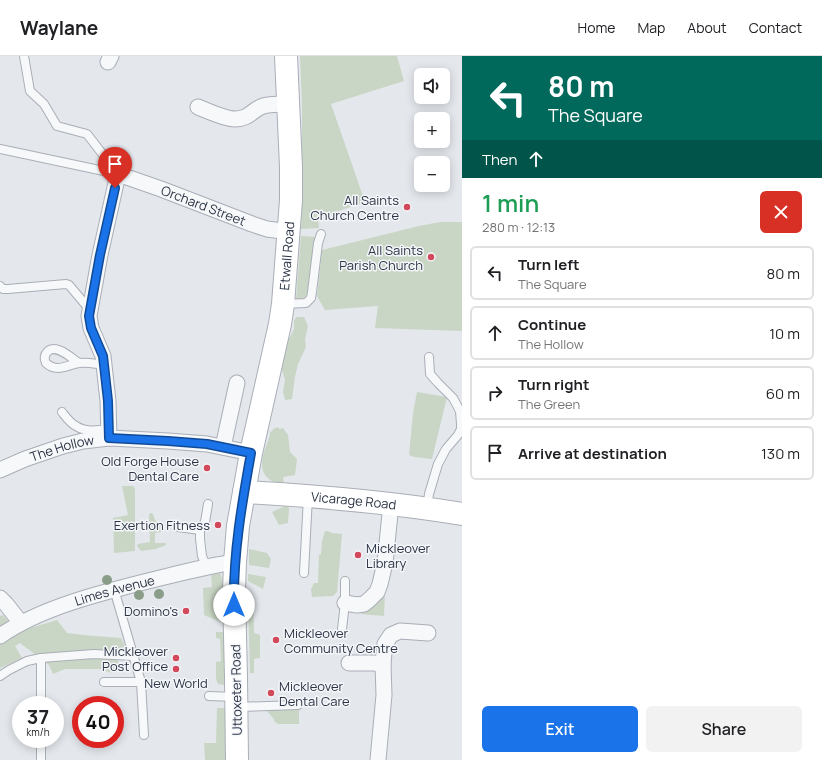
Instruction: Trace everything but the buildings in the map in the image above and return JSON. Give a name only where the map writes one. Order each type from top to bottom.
[{"type":"street","name":"Etwall Road","points":[[251,453],[284,304],[291,200],[286,56]]},
{"type":"street","points":[[198,107],[235,119],[245,117],[265,105],[288,104]]},
{"type":"street","name":"Orchard Street","points":[[118,174],[252,224],[267,229],[290,232]]},
{"type":"street","points":[[109,433],[108,401],[103,356],[91,328],[89,316],[100,255],[118,174]]},
{"type":"street","points":[[223,448],[237,384]]},
{"type":"street","name":"The Hollow","points":[[0,470],[25,459],[63,446],[83,442],[109,433],[168,441],[207,444],[251,453]]},
{"type":"street","name":"Uttoxeter Road","points":[[237,760],[234,592],[235,562],[238,526],[251,453]]},
{"type":"street","name":"Vicarage Road","points":[[244,492],[308,496],[391,504],[462,514]]},
{"type":"street","points":[[345,603],[357,605],[364,604],[377,592],[385,562],[391,504]]},
{"type":"street","name":"Limes Avenue","points":[[0,636],[21,623],[61,606],[114,589],[206,566],[235,562]]},
{"type":"street","points":[[0,598],[21,623]]},
{"type":"street","points":[[378,760],[384,695],[383,665],[386,644],[391,635],[400,631],[428,633]]},
{"type":"street","points":[[348,663],[374,663],[383,665]]},
{"type":"lane","points":[[24,56],[30,91],[44,104],[57,126],[87,134],[118,174]]},
{"type":"lane","points":[[0,150],[118,174]]},
{"type":"lane","points":[[284,304],[306,303],[311,298],[318,243],[321,234]]},
{"type":"lane","points":[[0,286],[3,289],[8,289],[66,284],[72,288],[90,310]]},
{"type":"lane","points":[[427,508],[429,494],[438,464],[446,449],[458,435],[462,424],[460,410],[453,398],[430,374],[429,357]]},
{"type":"lane","points":[[79,363],[104,365]]},
{"type":"lane","points":[[62,412],[81,429],[100,430],[109,433]]},
{"type":"lane","points":[[304,573],[308,496]]},
{"type":"lane","points":[[206,566],[202,556],[200,530],[205,522],[208,504]]},
{"type":"lane","points":[[178,527],[200,530]]},
{"type":"lane","points":[[342,629],[345,603],[345,581]]},
{"type":"lane","points":[[114,589],[141,682],[144,734]]},
{"type":"lane","points":[[0,676],[27,661],[41,658],[94,654],[133,656]]},
{"type":"lane","points":[[41,658],[41,696]]},
{"type":"lane","points":[[104,682],[141,682]]},
{"type":"lane","points":[[209,696],[236,702],[298,705]]},
{"type":"lane","points":[[41,748],[41,760]]},
{"type":"green space","points":[[300,56],[397,56],[404,81],[331,104],[365,202],[318,218],[319,228],[301,229],[302,105]]},
{"type":"green space","name":"All Saints Parish Church","points":[[440,222],[462,222],[462,331],[375,328],[378,306],[325,310],[317,296],[322,250]]},
{"type":"green space","points":[[301,236],[316,237],[309,291],[304,298],[296,299]]},
{"type":"green space","points":[[297,317],[304,317],[308,326],[305,339],[306,347],[298,364],[292,399],[285,400],[283,392],[285,380],[282,370],[282,361],[286,345],[294,329],[294,320]]},
{"type":"green space","points":[[417,392],[447,397],[432,459],[409,455],[413,413]]},
{"type":"green space","points":[[278,427],[279,429],[283,428],[288,435],[290,452],[297,459],[295,475],[283,477],[284,484],[270,480],[265,474],[262,464],[270,432]]},
{"type":"green space","points":[[122,486],[133,486],[135,489],[135,551],[114,553],[113,518],[128,515]]},
{"type":"green space","points":[[287,505],[289,508],[288,523],[279,525],[272,512]]},
{"type":"green space","points":[[149,514],[153,514],[155,520],[164,526],[161,532],[155,533],[155,543],[166,543],[166,545],[156,549],[141,551],[137,546],[138,544],[150,542]]},
{"type":"green space","points":[[325,531],[342,534],[337,592],[333,596],[312,597],[311,589],[314,583],[318,583],[319,555],[321,554],[322,541]]},
{"type":"green space","points":[[249,549],[267,553],[271,559],[269,568],[249,565]]},
{"type":"green space","points":[[220,573],[223,590],[223,623],[204,615],[203,588],[212,587],[211,575]]},
{"type":"green space","points":[[248,574],[266,577],[263,589],[248,581]]},
{"type":"green space","points":[[385,592],[384,616],[360,614],[374,606]]},
{"type":"green space","points":[[248,598],[253,598],[254,633],[260,635],[260,658],[254,659],[254,673],[250,673]]},
{"type":"green space","points":[[3,615],[17,632],[57,620],[67,633],[121,638],[125,646],[115,653],[121,670],[110,672],[100,669],[65,669],[53,674],[49,665],[20,643],[15,646],[22,658],[0,668],[0,616]]},
{"type":"green space","points":[[216,632],[224,632],[224,685],[218,684],[216,679],[216,662],[221,661],[220,639],[216,638]]},
{"type":"green space","points":[[217,708],[226,708],[226,760],[205,760],[204,743],[216,743]]},
{"type":"green space","points":[[299,709],[299,724],[278,724],[266,710]]},
{"type":"place","name":"All Saints Church Centre","points":[[407,207]]},
{"type":"place","name":"All Saints Parish Church","points":[[431,257]]},
{"type":"place","name":"Old Forge House Dental Care","points":[[207,468]]},
{"type":"place","name":"Exertion Fitness","points":[[218,525]]},
{"type":"place","name":"Mickleover Library","points":[[358,555]]},
{"type":"place","name":"Domino's","points":[[186,611]]},
{"type":"place","name":"Mickleover Community Centre","points":[[276,640]]},
{"type":"place","name":"Mickleover Post Office","points":[[176,658]]},
{"type":"place","name":"New World","points":[[176,669]]},
{"type":"place","name":"Mickleover Dental Care","points":[[271,693]]},
{"type":"route","points":[[115,188],[100,255],[89,316],[91,328],[103,356],[108,401],[109,438],[207,444],[251,453],[238,526],[234,605]]}]
